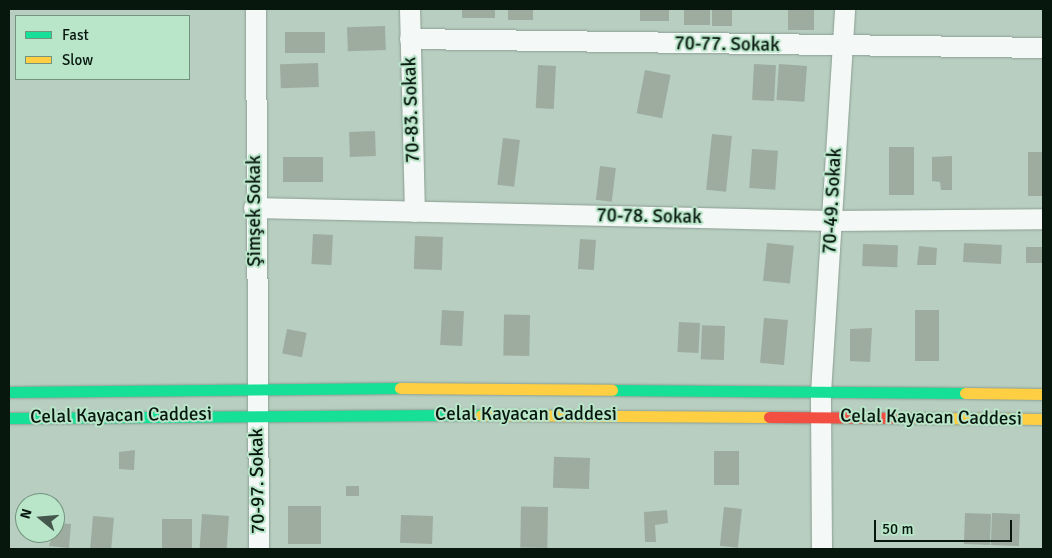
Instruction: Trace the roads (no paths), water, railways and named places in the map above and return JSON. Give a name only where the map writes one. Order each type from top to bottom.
[{"type":"street","name":"Şimşek Sokak","points":[[256,9],[254,208],[258,413]]},
{"type":"street","name":"70-83. Sokak","points":[[410,9],[415,212]]},
{"type":"street","name":"70-49. Sokak","points":[[822,549],[821,393],[845,9]]},
{"type":"street","name":"70-77. Sokak","points":[[410,39],[842,48],[1043,48]]},
{"type":"street","name":"70-78. Sokak","points":[[254,208],[832,221],[1043,219]]},
{"type":"street","name":"Celal Kayacan Caddesi","points":[[9,392],[257,387],[1043,394]]},
{"type":"street","name":"Celal Kayacan Caddesi","points":[[9,418],[258,413],[1043,420]]},
{"type":"street","name":"70-97. Sokak","points":[[258,413],[259,549]]}]
